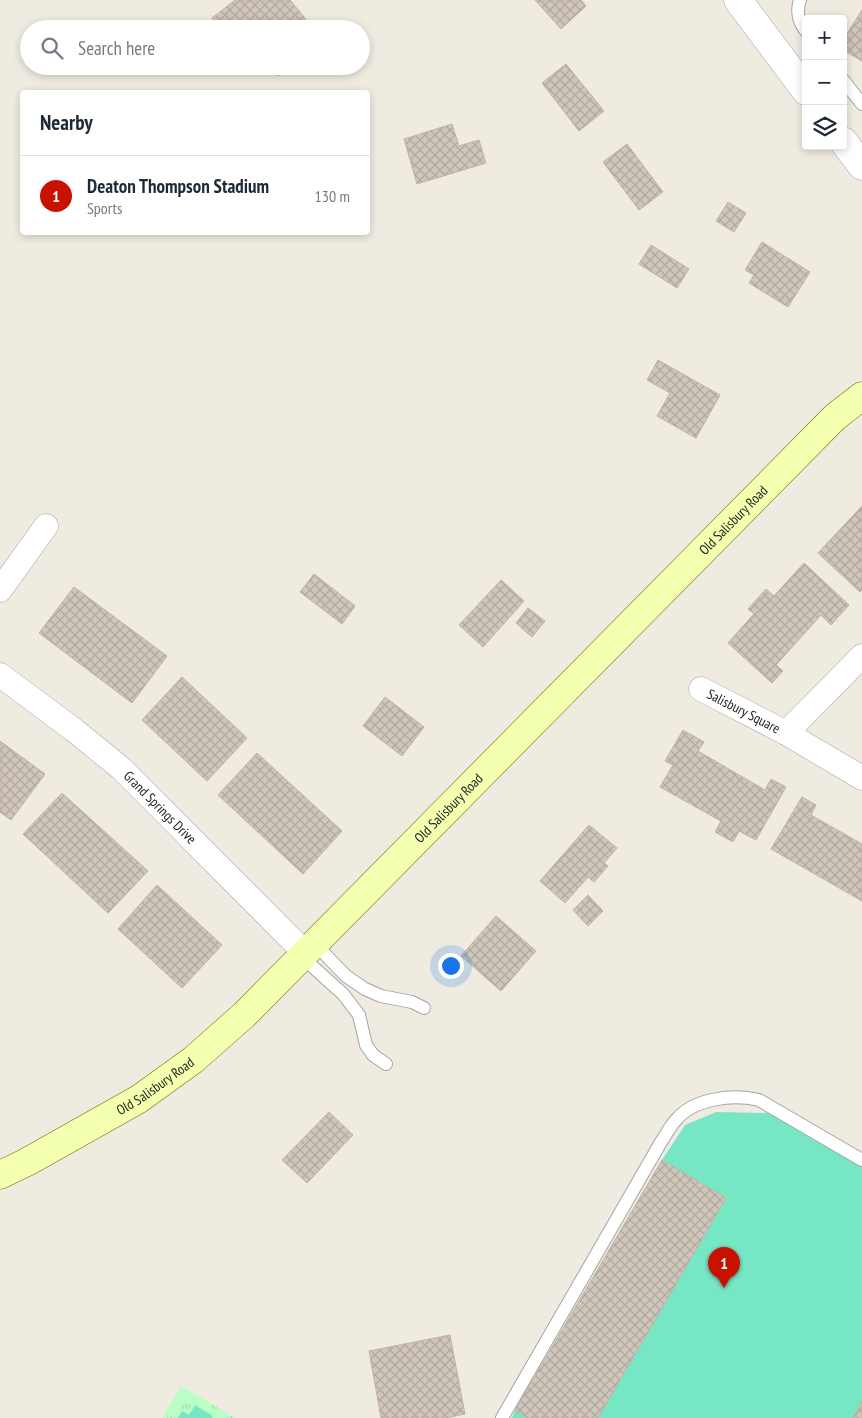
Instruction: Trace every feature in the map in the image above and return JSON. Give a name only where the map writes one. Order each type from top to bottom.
[{"type":"main road","name":"Old Salisbury Road","points":[[0,1175],[27,1162],[138,1099],[193,1060],[244,1015],[821,431],[835,417],[862,396]]},
{"type":"street","points":[[738,0],[802,86]]},
{"type":"street","points":[[847,146],[862,166]]},
{"type":"street","points":[[0,590],[46,526]]},
{"type":"street","name":"Salisbury Square","points":[[786,733],[862,656]]},
{"type":"street","name":"Grand Springs Drive","points":[[0,676],[74,730],[122,769],[307,951]]},
{"type":"street","name":"Salisbury Square","points":[[701,688],[786,733],[862,778]]},
{"type":"lane","points":[[800,0],[798,6],[799,22],[802,26]]},
{"type":"lane","points":[[847,85],[862,104]]},
{"type":"lane","points":[[307,951],[365,989],[381,996],[412,1002],[424,1008]]},
{"type":"lane","points":[[307,951],[359,1015],[366,1044],[373,1055],[386,1064]]},
{"type":"lane","points":[[502,1418],[661,1142],[676,1119],[688,1110],[724,1097],[746,1097],[759,1100],[862,1160]]},
{"type":"green space","points":[[716,1112],[770,1113],[862,1166],[862,1418],[512,1418],[662,1160],[685,1125]]},
{"type":"green space","points":[[181,1386],[235,1418],[162,1418]]},
{"type":"green space","points":[[195,1405],[213,1416],[212,1418],[178,1418],[182,1411],[189,1415]]},
{"type":"building","points":[[235,0],[290,0],[307,20],[214,20],[212,18]]},
{"type":"building","points":[[535,0],[581,0],[586,6],[561,29]]},
{"type":"building","points":[[862,10],[862,61],[847,52],[847,34]]},
{"type":"building","points":[[566,64],[604,111],[579,131],[542,83]]},
{"type":"building","points":[[452,124],[459,146],[479,140],[486,163],[417,184],[404,139]]},
{"type":"building","points":[[627,144],[663,192],[639,210],[603,162]]},
{"type":"building","points":[[728,202],[746,213],[734,232],[716,221]]},
{"type":"building","points":[[762,242],[810,272],[788,307],[749,283],[754,275],[745,270]]},
{"type":"building","points":[[651,245],[689,269],[677,288],[639,264]]},
{"type":"building","points":[[658,360],[720,395],[696,438],[657,416],[670,393],[647,380]]},
{"type":"building","points":[[862,506],[862,590],[860,592],[818,553]]},
{"type":"building","points":[[804,563],[849,605],[831,625],[821,615],[776,665],[783,671],[772,683],[728,643],[754,614],[748,609],[766,589],[774,596]]},
{"type":"building","points":[[314,574],[355,606],[342,624],[300,592]]},
{"type":"building","points":[[501,580],[524,601],[483,647],[459,625]]},
{"type":"building","points":[[74,587],[167,656],[132,703],[39,633]]},
{"type":"building","points":[[528,608],[545,621],[532,637],[516,623]]},
{"type":"building","points":[[182,677],[247,738],[207,781],[142,720]]},
{"type":"building","points":[[385,697],[424,727],[402,756],[363,726]]},
{"type":"building","points":[[683,730],[704,742],[698,751],[765,790],[771,779],[786,787],[756,840],[739,831],[733,842],[715,832],[721,821],[660,787],[673,765],[665,761]]},
{"type":"building","points":[[0,741],[45,774],[11,820],[0,812]]},
{"type":"building","points":[[257,753],[342,831],[303,874],[218,795]]},
{"type":"building","points":[[62,793],[148,871],[108,913],[23,834]]},
{"type":"building","points":[[802,797],[816,805],[811,815],[862,844],[862,901],[771,849]]},
{"type":"building","points":[[589,825],[617,848],[604,863],[608,866],[594,882],[588,877],[565,903],[540,881]]},
{"type":"building","points":[[157,885],[222,945],[182,988],[118,929]]},
{"type":"building","points":[[588,895],[603,911],[588,926],[573,910]]},
{"type":"building","points":[[496,916],[536,951],[501,991],[461,956]]},
{"type":"building","points":[[329,1112],[353,1135],[307,1183],[282,1160]]},
{"type":"building","points":[[662,1160],[726,1198],[598,1418],[527,1418],[515,1410]]},
{"type":"building","points":[[450,1335],[465,1414],[446,1418],[381,1418],[369,1351]]},
{"type":"building","points":[[862,1402],[862,1418],[853,1418]]},
{"type":"place","name":"Deaton Thompson Stadium","points":[[724,1288]]}]
